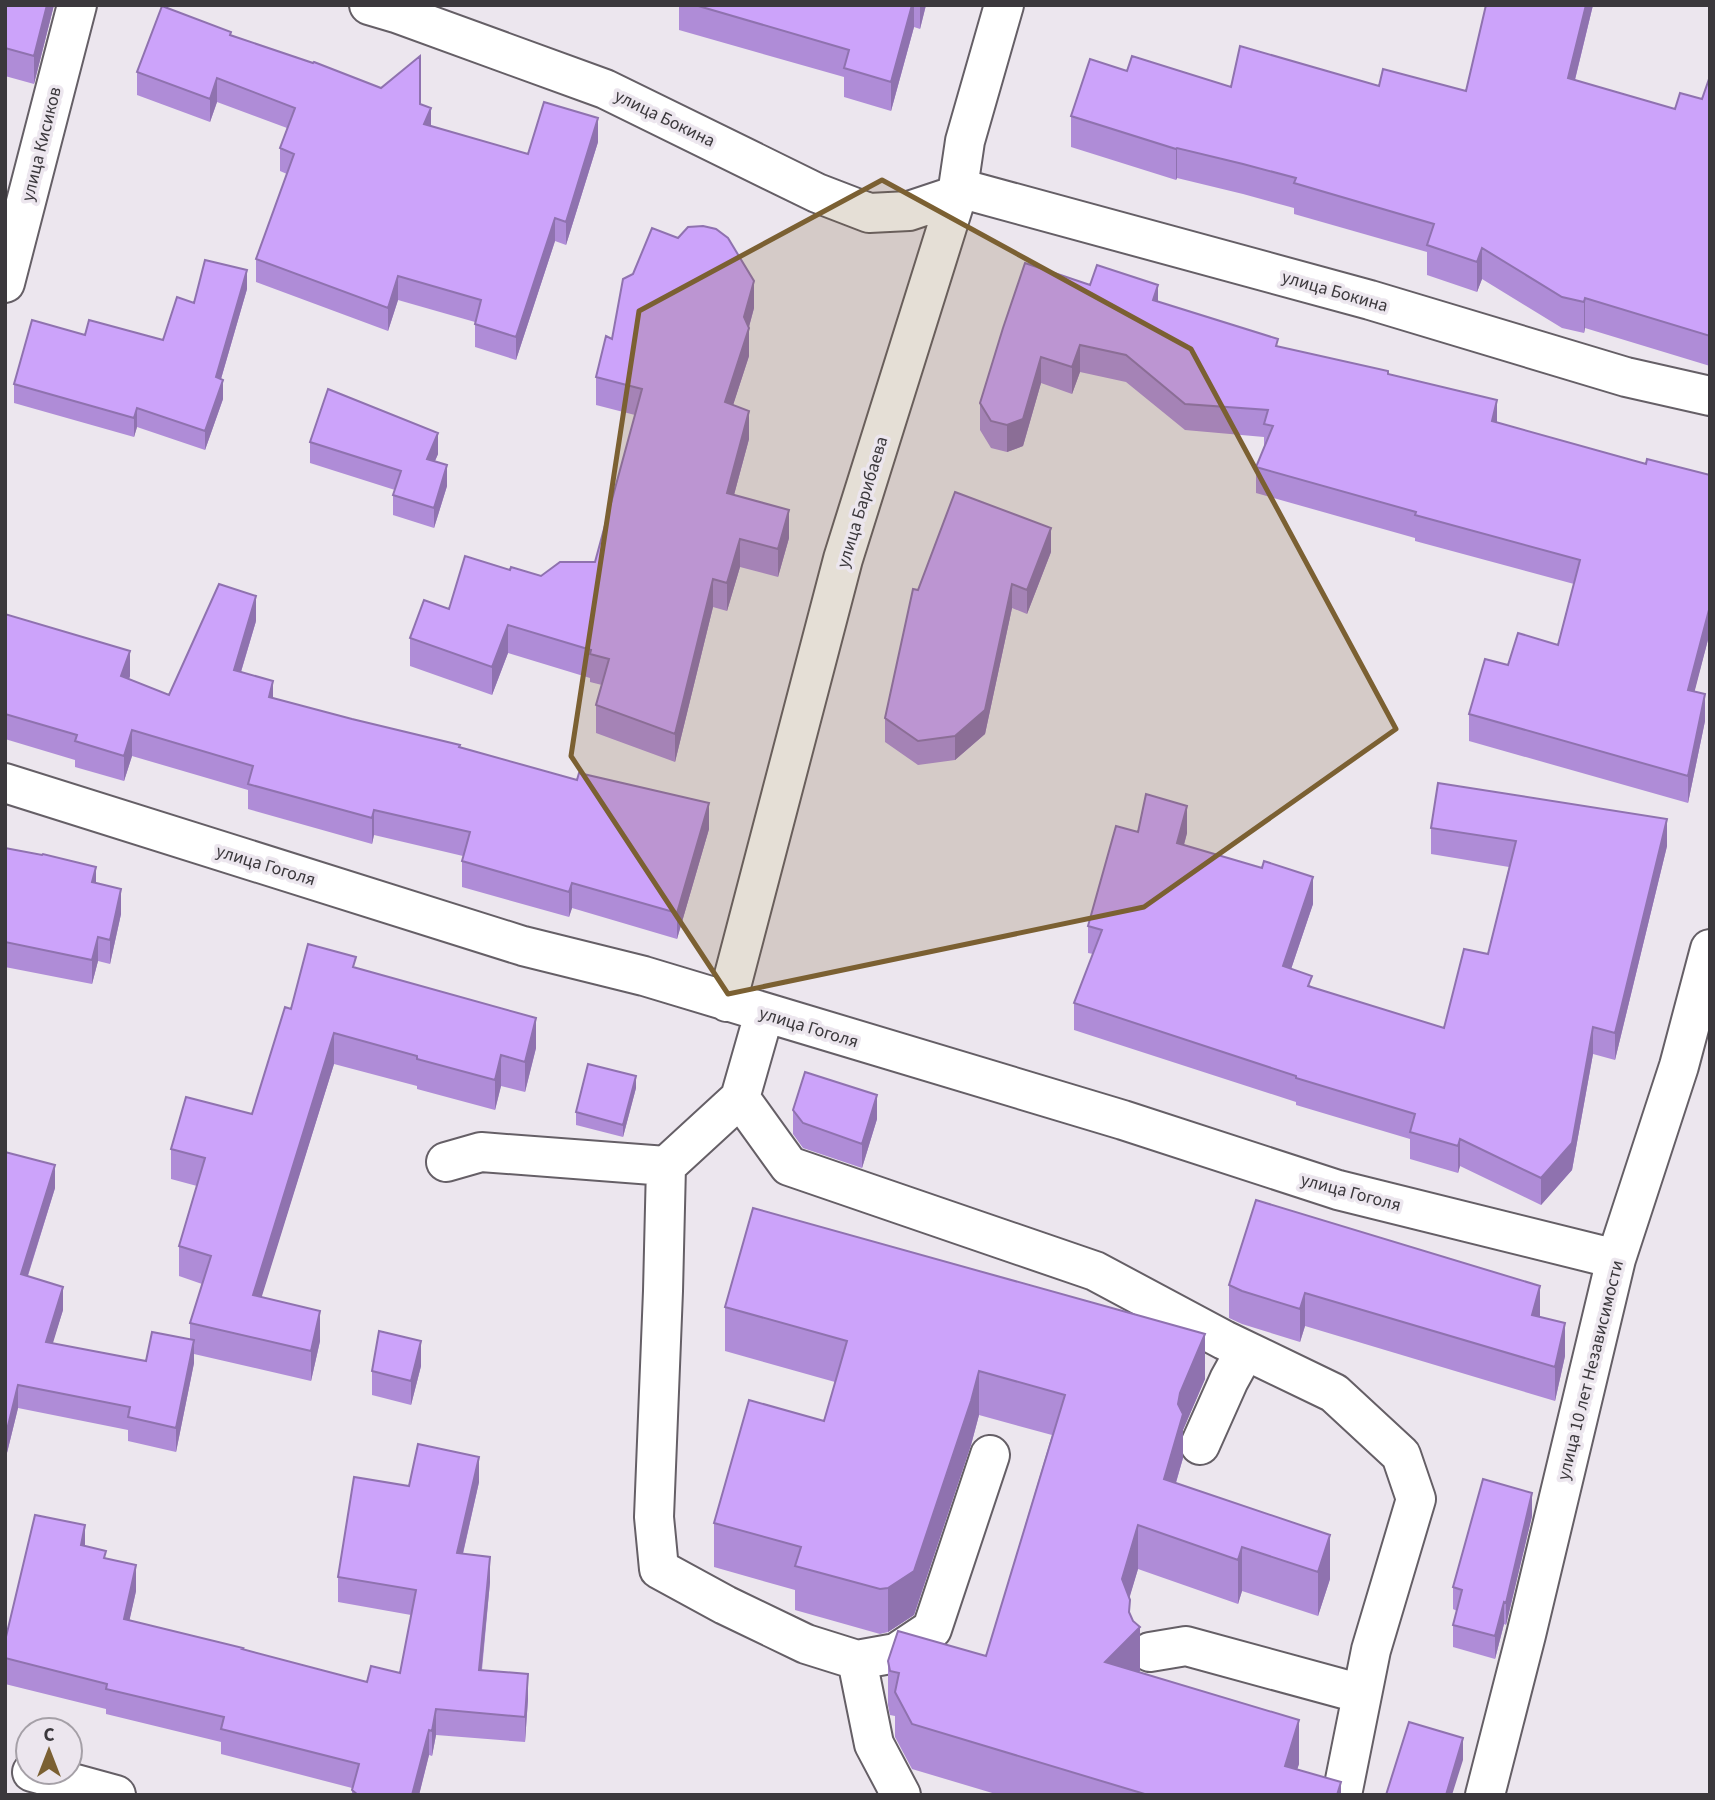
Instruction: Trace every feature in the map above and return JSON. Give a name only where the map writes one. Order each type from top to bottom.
[{"type":"street","name":"улица Кисиков","points":[[5,283],[77,5]]},
{"type":"street","name":"улица Бокина","points":[[369,5],[605,89],[817,193],[869,213],[909,211],[958,192],[1370,300],[1626,377],[1710,396]]},
{"type":"street","name":"улица Барибаева","points":[[727,1002],[843,559],[958,192],[965,141],[1004,5]]},
{"type":"street","name":"улица Гоголя","points":[[5,783],[523,946],[644,976],[1123,1121],[1338,1190],[1616,1259]]},
{"type":"street","name":"улица 10 лет Независимости","points":[[1485,1795],[1616,1259],[1679,1066],[1710,949]]},
{"type":"street","points":[[765,1014],[740,1098],[666,1166],[654,1517],[659,1569],[806,1644],[857,1660],[896,1653],[932,1629],[990,1455]]},
{"type":"street","points":[[740,1098],[789,1166],[1095,1271],[1245,1351],[1334,1393],[1401,1455],[1416,1500],[1371,1650],[1342,1795]]},
{"type":"street","points":[[446,1162],[481,1152],[666,1166]]},
{"type":"street","points":[[1200,1445],[1245,1351]]},
{"type":"street","points":[[1150,1652],[1186,1646],[1362,1694]]},
{"type":"street","points":[[857,1660],[874,1744],[901,1795]]},
{"type":"street","points":[[84,1786],[116,1795]]},
{"type":"highlighted area","points":[[882,180],[1191,349],[1396,729],[1144,907],[728,994],[571,756],[639,311]]},
{"type":"building","points":[[5,5],[47,5],[34,56],[5,48]]},
{"type":"building","points":[[695,5],[912,5],[891,82],[844,68],[849,50]]},
{"type":"building","points":[[1486,5],[1586,5],[1568,78],[1675,109],[1680,93],[1702,99],[1710,76],[1710,336],[1585,298],[1584,302],[1562,297],[1482,248],[1477,262],[1427,245],[1434,224],[1294,183],[1296,178],[1176,149],[1071,116],[1090,59],[1127,71],[1132,56],[1231,87],[1240,46],[1379,86],[1383,69],[1466,91]]},
{"type":"building","points":[[162,6],[231,32],[230,35],[314,62],[381,88],[420,56],[420,104],[431,108],[424,124],[528,154],[544,102],[598,118],[566,222],[555,218],[516,337],[475,324],[481,300],[398,276],[388,308],[256,259],[294,154],[280,148],[295,108],[217,78],[210,99],[137,72]]},
{"type":"building","points":[[688,227],[716,229],[728,238],[754,281],[744,317],[749,328],[725,402],[749,411],[727,493],[789,510],[778,549],[740,539],[727,583],[713,579],[675,734],[596,705],[609,659],[590,654],[591,650],[508,625],[492,667],[410,638],[424,600],[449,609],[465,556],[541,576],[560,562],[595,562],[642,389],[596,377],[606,336],[612,339],[623,279],[633,274],[652,228],[678,238]]},
{"type":"building","points":[[205,260],[247,270],[216,377],[223,380],[205,431],[137,408],[134,418],[14,384],[32,320],[85,335],[89,320],[163,340],[177,297],[194,303]]},
{"type":"building","points":[[1025,263],[1090,285],[1097,265],[1158,285],[1153,300],[1278,339],[1276,346],[1388,371],[1388,374],[1497,400],[1492,421],[1646,464],[1647,459],[1710,475],[1710,606],[1688,690],[1705,694],[1688,776],[1469,714],[1485,659],[1508,665],[1518,633],[1558,645],[1580,560],[1415,515],[1416,512],[1256,467],[1273,426],[1264,424],[1268,410],[1185,404],[1126,355],[1080,345],[1072,367],[1041,357],[1023,419],[1007,425],[991,421],[980,403]]},
{"type":"building","points":[[328,389],[438,433],[427,459],[447,465],[434,508],[393,495],[401,471],[310,442]]},
{"type":"building","points":[[955,492],[1051,528],[1027,590],[1012,584],[985,710],[955,736],[918,741],[885,718],[913,589],[918,590]]},
{"type":"building","points":[[219,584],[256,596],[234,670],[273,681],[269,697],[460,745],[459,747],[577,780],[579,773],[709,803],[677,913],[572,883],[569,892],[462,861],[470,832],[374,810],[372,818],[248,784],[253,766],[132,730],[124,756],[75,741],[77,735],[5,714],[5,614],[130,651],[121,676],[169,695]]},
{"type":"building","points":[[1438,783],[1667,819],[1615,1033],[1593,1027],[1572,1143],[1541,1178],[1460,1139],[1458,1146],[1410,1132],[1415,1114],[1296,1078],[1074,1003],[1102,930],[1088,926],[1116,826],[1138,832],[1146,794],[1187,806],[1177,843],[1262,868],[1264,861],[1313,877],[1283,966],[1312,976],[1308,986],[1444,1028],[1464,949],[1488,954],[1516,841],[1431,828]]},
{"type":"building","points":[[5,848],[96,867],[92,882],[121,889],[110,940],[98,937],[92,960],[5,942]]},
{"type":"building","points":[[308,944],[356,957],[353,967],[536,1018],[525,1062],[501,1055],[495,1080],[334,1033],[253,1295],[320,1311],[311,1351],[190,1323],[211,1256],[179,1246],[205,1158],[171,1149],[186,1097],[252,1114],[285,1007],[291,1009]]},
{"type":"building","points":[[588,1064],[636,1076],[623,1125],[576,1112]]},
{"type":"building","points":[[805,1072],[877,1095],[862,1144],[803,1123],[793,1110]]},
{"type":"building","points":[[5,1152],[55,1165],[21,1274],[63,1287],[46,1342],[146,1361],[152,1332],[194,1340],[176,1428],[128,1417],[130,1407],[18,1385],[5,1438]]},
{"type":"building","points":[[1256,1200],[1540,1286],[1532,1315],[1565,1323],[1555,1367],[1305,1293],[1300,1309],[1229,1285]]},
{"type":"building","points":[[753,1208],[1205,1334],[1180,1393],[1178,1404],[1183,1414],[1164,1479],[1330,1535],[1318,1572],[1242,1547],[1238,1560],[1138,1525],[1122,1579],[1130,1600],[1129,1612],[1140,1627],[1105,1662],[1299,1720],[1285,1766],[1341,1782],[1337,1795],[1148,1795],[912,1724],[895,1692],[899,1673],[890,1671],[888,1661],[898,1631],[986,1656],[1065,1395],[979,1371],[914,1571],[888,1588],[880,1589],[795,1566],[801,1547],[714,1523],[749,1400],[824,1421],[847,1341],[725,1307]]},
{"type":"building","points":[[379,1331],[421,1341],[411,1381],[372,1371]]},
{"type":"building","points":[[418,1444],[479,1457],[457,1553],[490,1557],[479,1670],[528,1674],[525,1717],[436,1709],[412,1795],[358,1795],[352,1790],[359,1764],[221,1729],[224,1717],[106,1689],[107,1684],[5,1658],[5,1641],[35,1515],[85,1525],[81,1545],[106,1551],[104,1558],[136,1565],[124,1619],[367,1682],[371,1666],[400,1673],[416,1590],[338,1577],[354,1477],[409,1486]]},
{"type":"building","points":[[1483,1479],[1532,1493],[1506,1603],[1504,1602],[1495,1636],[1453,1625],[1462,1590],[1453,1587]]},
{"type":"building","points":[[1409,1722],[1463,1738],[1446,1795],[1386,1795]]}]
